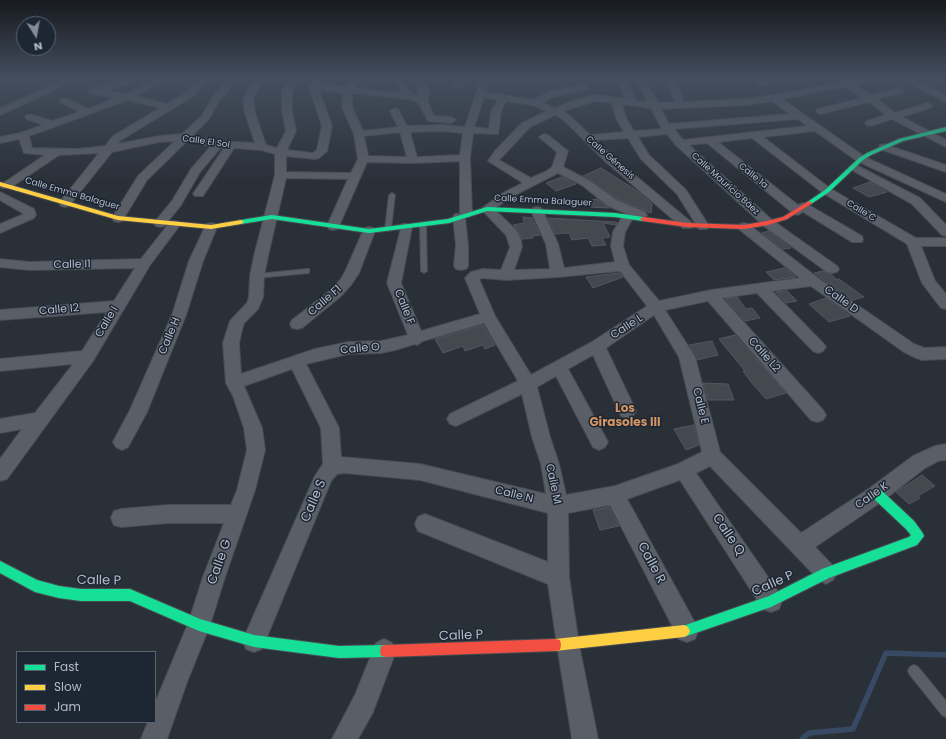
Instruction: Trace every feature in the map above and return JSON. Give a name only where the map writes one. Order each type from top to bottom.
[{"type":"street","points":[[0,140],[23,135],[84,113]]},
{"type":"street","points":[[65,203],[117,138],[157,113]]},
{"type":"street","points":[[118,218],[142,178],[206,117],[208,113]]},
{"type":"street","points":[[250,113],[261,147]]},
{"type":"street","points":[[280,152],[291,131],[287,113]]},
{"type":"street","name":"Calle El Sol","points":[[23,135],[28,151],[56,152],[109,149],[159,139],[184,137],[230,146],[261,147],[280,152],[316,156],[322,151],[327,126],[322,113]]},
{"type":"street","points":[[333,226],[354,176],[363,159],[359,134],[350,113]]},
{"type":"street","points":[[396,113],[404,129],[413,160]]},
{"type":"street","points":[[429,113],[431,118],[494,132],[496,113]]},
{"type":"street","points":[[461,266],[465,158],[475,113]]},
{"type":"street","points":[[530,183],[493,161],[521,129],[550,113]]},
{"type":"street","name":"Calle Génesis","points":[[558,113],[570,122],[610,160],[687,225]]},
{"type":"street","points":[[620,113],[645,157],[682,192],[703,226]]},
{"type":"street","name":"Calle Mauricio Báez","points":[[659,113],[668,129],[680,143],[768,223],[832,269]]},
{"type":"street","points":[[796,113],[816,128],[857,163],[916,201],[946,232]]},
{"type":"street","points":[[890,113],[946,144]]},
{"type":"street","points":[[870,123],[902,113]]},
{"type":"street","points":[[586,138],[799,116]]},
{"type":"street","points":[[30,117],[53,125]]},
{"type":"street","points":[[359,134],[404,129],[471,126]]},
{"type":"street","points":[[680,143],[816,128]]},
{"type":"street","name":"Calle Emma Balaguer","points":[[2,188],[65,203],[118,218],[167,224],[211,227],[272,217],[369,230],[388,229],[450,221],[486,209],[628,217],[687,225],[744,227],[768,223],[785,218],[827,191],[857,163],[884,147],[901,140],[927,135],[946,129]]},
{"type":"street","name":"Calle C","points":[[754,135],[827,191],[913,242]]},
{"type":"street","points":[[544,137],[564,151],[557,168],[551,173],[507,195],[486,209],[512,233],[515,240],[516,247],[506,275],[558,273],[622,266]]},
{"type":"street","name":"Calle 1a","points":[[709,140],[800,209],[857,239]]},
{"type":"street","name":"Calle I","points":[[0,472],[86,357],[145,263],[195,171],[218,144]]},
{"type":"street","points":[[199,194],[230,146]]},
{"type":"street","points":[[884,147],[946,169]]},
{"type":"street","points":[[0,229],[30,215],[30,212],[2,188],[56,152]]},
{"type":"street","name":"Calle G","points":[[154,739],[175,682],[199,625],[214,577],[246,490],[256,450],[253,428],[241,396],[234,383],[231,344],[237,321],[253,305],[256,297],[257,276],[281,175],[280,152]]},
{"type":"street","points":[[363,159],[413,160],[465,158]]},
{"type":"street","points":[[857,163],[946,198]]},
{"type":"street","points":[[557,168],[586,183],[612,203],[657,222]]},
{"type":"street","points":[[281,175],[354,176]]},
{"type":"street","points":[[536,211],[552,244],[558,273]]},
{"type":"street","name":"Calle E","points":[[628,217],[619,232],[617,246],[622,266],[656,307],[687,357],[712,456]]},
{"type":"street","name":"Calle H","points":[[122,442],[138,412],[179,315],[196,261],[211,227]]},
{"type":"street","name":"Calle F","points":[[406,227],[394,283],[417,339]]},
{"type":"street","name":"Calle D","points":[[744,227],[813,281],[909,348],[922,354],[946,353]]},
{"type":"street","name":"Calle F1","points":[[297,324],[336,293],[346,282],[352,273],[369,230]]},
{"type":"street","points":[[946,242],[913,242],[930,283],[946,304]]},
{"type":"street","name":"Calle I1","points":[[0,263],[30,266],[145,263]]},
{"type":"street","name":"Calle M","points":[[506,275],[483,273],[472,278],[488,317],[528,384],[540,437],[550,464],[558,506],[558,577],[568,645],[585,739]]},
{"type":"street","name":"Calle L","points":[[456,420],[528,384],[598,346],[656,307],[711,295],[813,281]]},
{"type":"street","points":[[761,289],[818,347]]},
{"type":"street","name":"Calle L2","points":[[711,295],[817,415]]},
{"type":"street","name":"Calle I2","points":[[0,315],[117,306]]},
{"type":"street","name":"Calle O","points":[[234,383],[315,355],[348,348],[381,347],[417,339],[488,317]]},
{"type":"street","points":[[598,346],[627,411]]},
{"type":"street","points":[[0,364],[86,357]]},
{"type":"street","points":[[296,361],[330,428],[332,466]]},
{"type":"street","points":[[559,367],[599,442]]},
{"type":"street","points":[[0,426],[40,419]]},
{"type":"street","name":"Calle K","points":[[800,545],[877,494],[919,462],[935,454],[946,452]]},
{"type":"street","points":[[712,456],[826,573]]},
{"type":"street","name":"Calle N","points":[[332,466],[345,465],[420,472],[558,506],[615,495],[684,470],[712,456]]},
{"type":"street","name":"Calle S","points":[[254,641],[324,476],[332,466]]},
{"type":"street","name":"Calle Q","points":[[684,470],[771,601]]},
{"type":"street","name":"Calle P","points":[[0,567],[35,586],[59,592],[81,595],[130,595],[199,625],[254,641],[339,652],[568,645],[687,631],[771,601],[826,573],[913,541],[918,536],[910,525],[877,494]]},
{"type":"street","name":"Calle R","points":[[615,495],[687,631]]},
{"type":"street","points":[[121,518],[168,514],[237,514]]},
{"type":"street","points":[[425,524],[558,577]]},
{"type":"street","points":[[345,739],[364,703],[384,651]]},
{"type":"lane","points":[[388,229],[392,195]]},
{"type":"lane","points":[[423,225],[424,271]]},
{"type":"lane","points":[[257,276],[307,271]]},
{"type":"lane","points":[[914,670],[946,711]]},
{"type":"building","points":[[601,168],[639,192],[652,204],[651,213],[617,199],[583,176]]},
{"type":"building","points":[[562,177],[576,184],[556,191],[546,183]]},
{"type":"building","points":[[870,182],[887,192],[869,197],[853,188]]},
{"type":"building","points":[[597,199],[609,208],[590,207],[586,201]]},
{"type":"building","points":[[523,217],[532,218],[540,235],[532,236],[533,238],[522,239],[517,229],[513,225],[524,223]]},
{"type":"building","points":[[548,218],[617,223],[616,225],[603,223],[610,237],[602,238],[606,245],[592,246],[588,238],[572,240],[569,233],[555,234]]},
{"type":"building","points":[[769,231],[791,248],[783,249],[762,233]]},
{"type":"building","points":[[785,268],[796,277],[774,280],[766,272]]},
{"type":"building","points":[[823,271],[831,274],[837,280],[839,279],[864,297],[853,300],[814,273]]},
{"type":"building","points":[[619,273],[623,277],[593,288],[586,277]]},
{"type":"building","points":[[787,291],[797,301],[786,303],[776,292]]},
{"type":"building","points":[[737,297],[746,309],[752,308],[760,318],[745,321],[725,299]]},
{"type":"building","points":[[826,298],[850,316],[829,322],[809,304]]},
{"type":"building","points":[[483,325],[495,345],[485,349],[483,345],[465,351],[463,346],[443,353],[435,339]]},
{"type":"building","points":[[735,335],[786,393],[766,399],[751,382],[743,371],[745,371],[719,339]]},
{"type":"building","points":[[712,341],[718,355],[697,360],[689,345]]},
{"type":"building","points":[[703,383],[728,384],[734,400],[708,400]]},
{"type":"building","points":[[694,425],[699,445],[686,450],[674,429]]},
{"type":"building","points":[[922,475],[935,486],[918,496],[920,498],[909,504],[896,492]]},
{"type":"building","points":[[609,507],[619,526],[600,530],[593,510]]},
{"type":"waterway","points":[[802,739],[809,733],[853,729],[886,653],[946,655]]},
{"type":"traffic: fast","points":[[809,203],[827,191],[861,159],[869,154],[901,140],[946,129]]},
{"type":"traffic: fast","points":[[241,222],[272,217],[369,231],[449,221],[487,209],[615,215],[643,219]]},
{"type":"traffic: fast","points":[[684,631],[771,601],[826,573],[913,541],[918,536],[910,525],[877,494]]},
{"type":"traffic: fast","points":[[0,567],[35,586],[59,592],[81,595],[130,595],[199,625],[254,641],[339,652],[386,651]]},
{"type":"traffic: slow","points":[[0,184],[118,218],[211,227],[241,222]]},
{"type":"traffic: slow","points":[[555,645],[684,631]]},
{"type":"traffic: jam","points":[[643,219],[687,225],[744,227],[768,223],[785,218],[809,203]]},
{"type":"traffic: jam","points":[[386,651],[555,645]]},
{"type":"district","name":"Los Girasoles III","points":[[625,416]]}]
